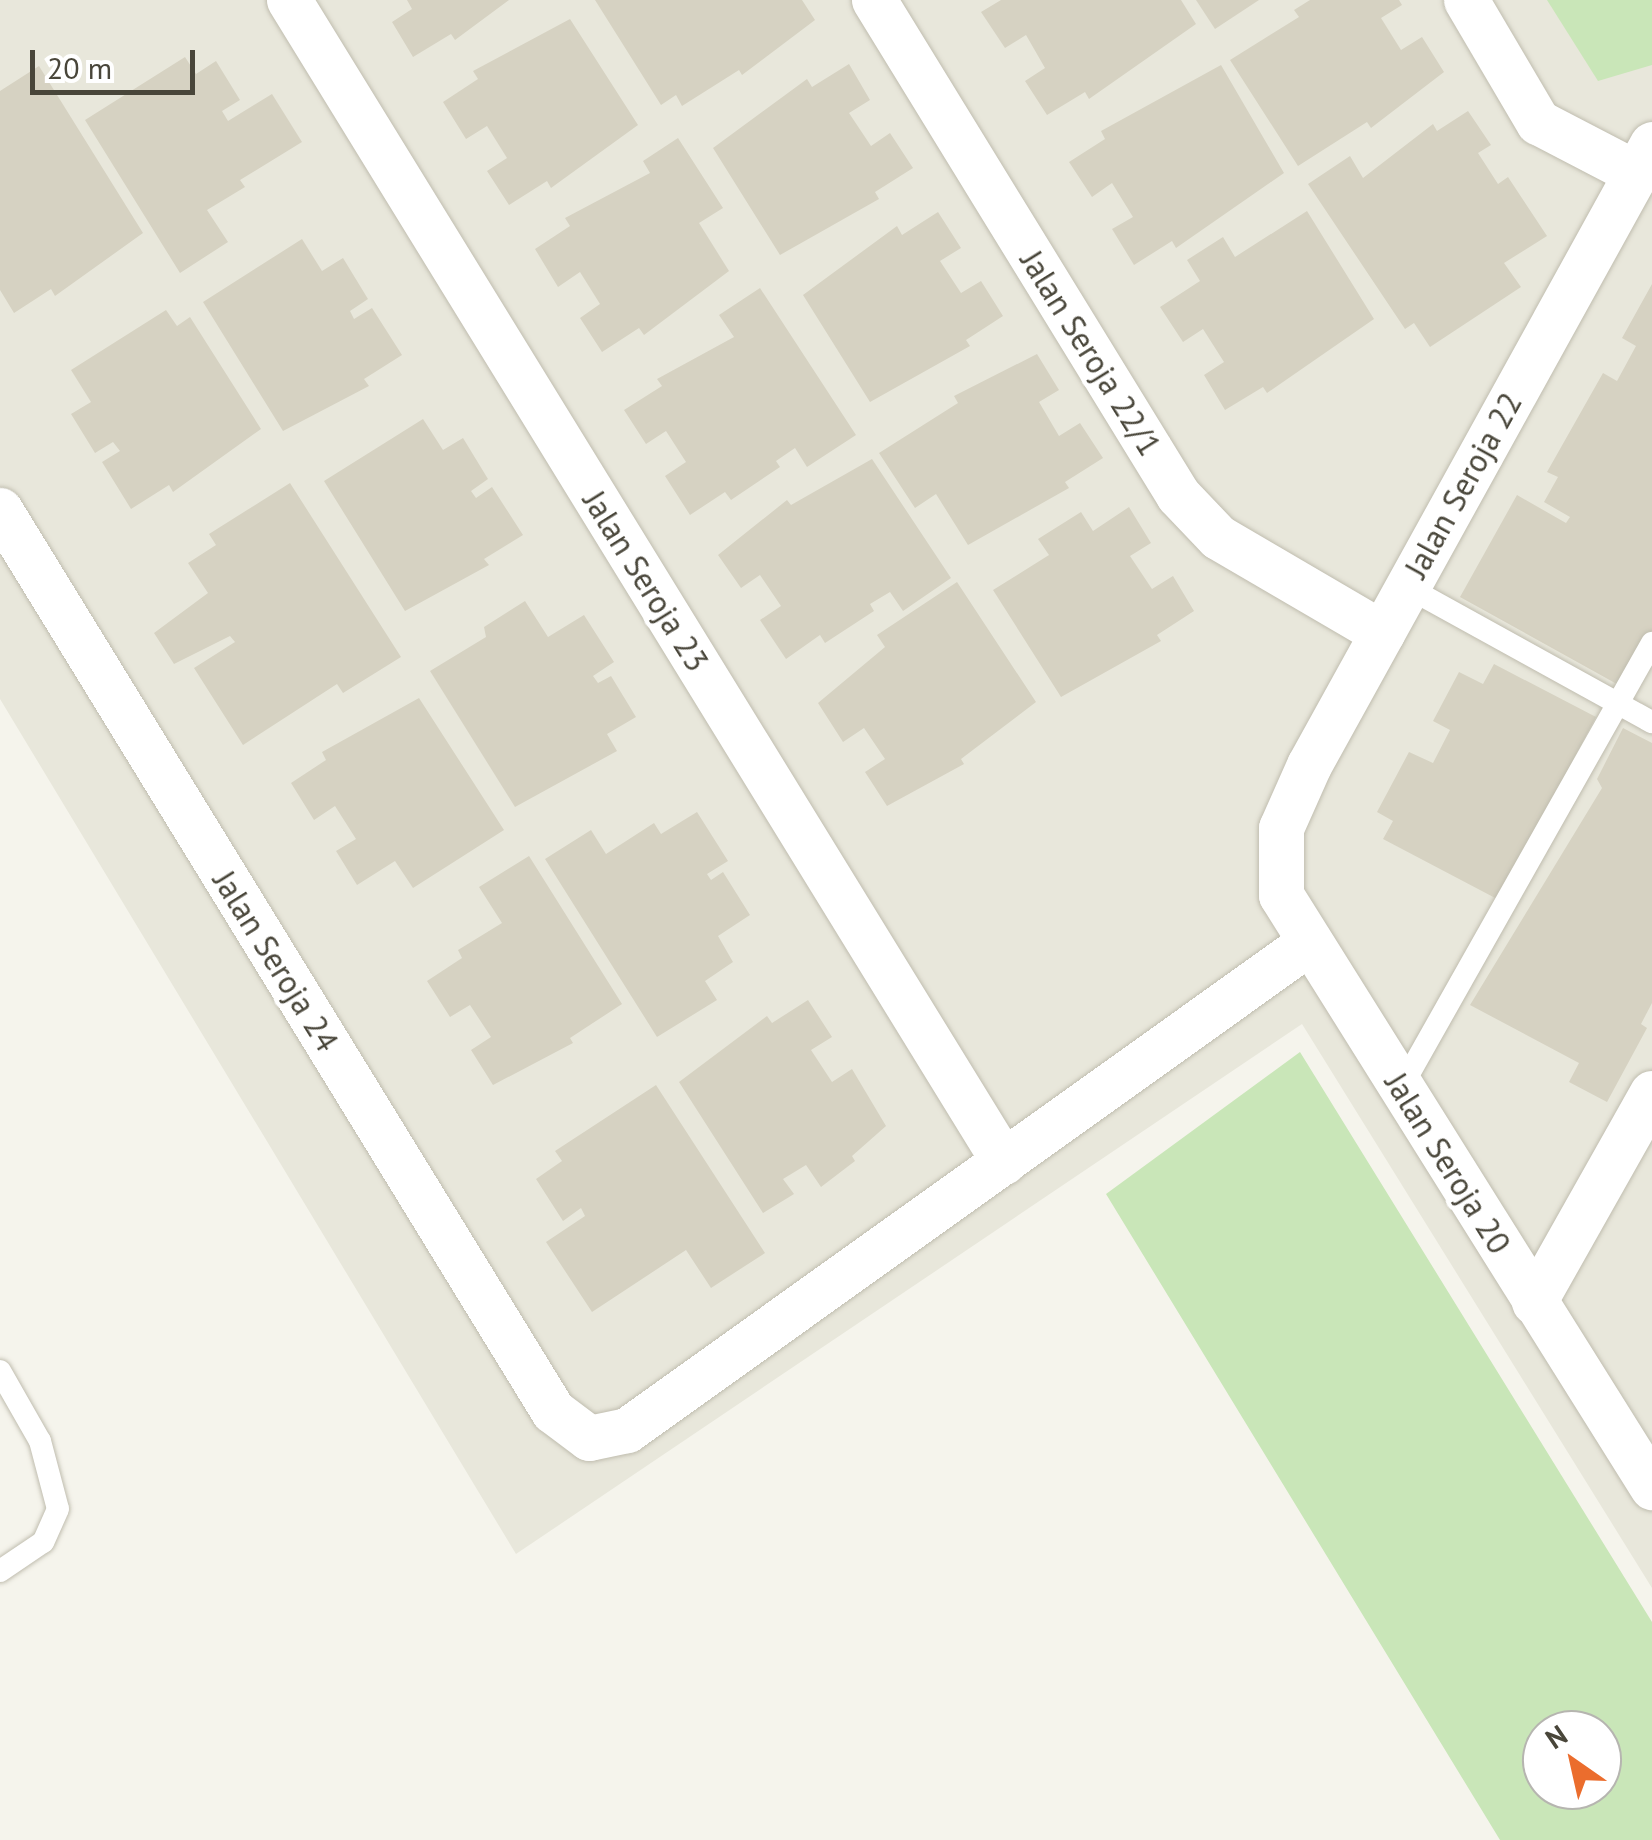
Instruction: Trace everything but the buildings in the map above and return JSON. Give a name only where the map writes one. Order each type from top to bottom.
[{"type":"street","name":"Jalan Seroja 23","points":[[289,0],[1004,1162]]},
{"type":"street","name":"Jalan Seroja 22/1","points":[[874,0],[1178,496],[1218,536],[1382,632]]},
{"type":"street","points":[[1466,0],[1538,122],[1644,159]]},
{"type":"street","name":"Jalan Seroja 22","points":[[1281,828],[1382,632],[1644,159]]},
{"type":"street","name":"Jalan Seroja 24","points":[[0,510],[553,1411],[589,1438],[626,1430],[1004,1162]]},
{"type":"street","name":"Jalan Seroja 20","points":[[1281,828],[1281,896],[1652,1487]]},
{"type":"street","points":[[1004,1162],[1310,942]]},
{"type":"street","points":[[1534,1302],[1652,1093]]},
{"type":"lane","points":[[1407,587],[1652,722]]},
{"type":"lane","points":[[1401,1088],[1652,643]]},
{"type":"lane","points":[[0,1371],[40,1441],[58,1510],[43,1542],[0,1571]]},
{"type":"shaded area","points":[[0,0],[1652,0],[1652,1588],[1302,1024],[516,1554],[0,699]]},
{"type":"green space","points":[[1547,0],[1652,0],[1652,65],[1598,81]]},
{"type":"green space","points":[[1300,1052],[1652,1622],[1652,1840],[1500,1840],[1106,1194]]}]
